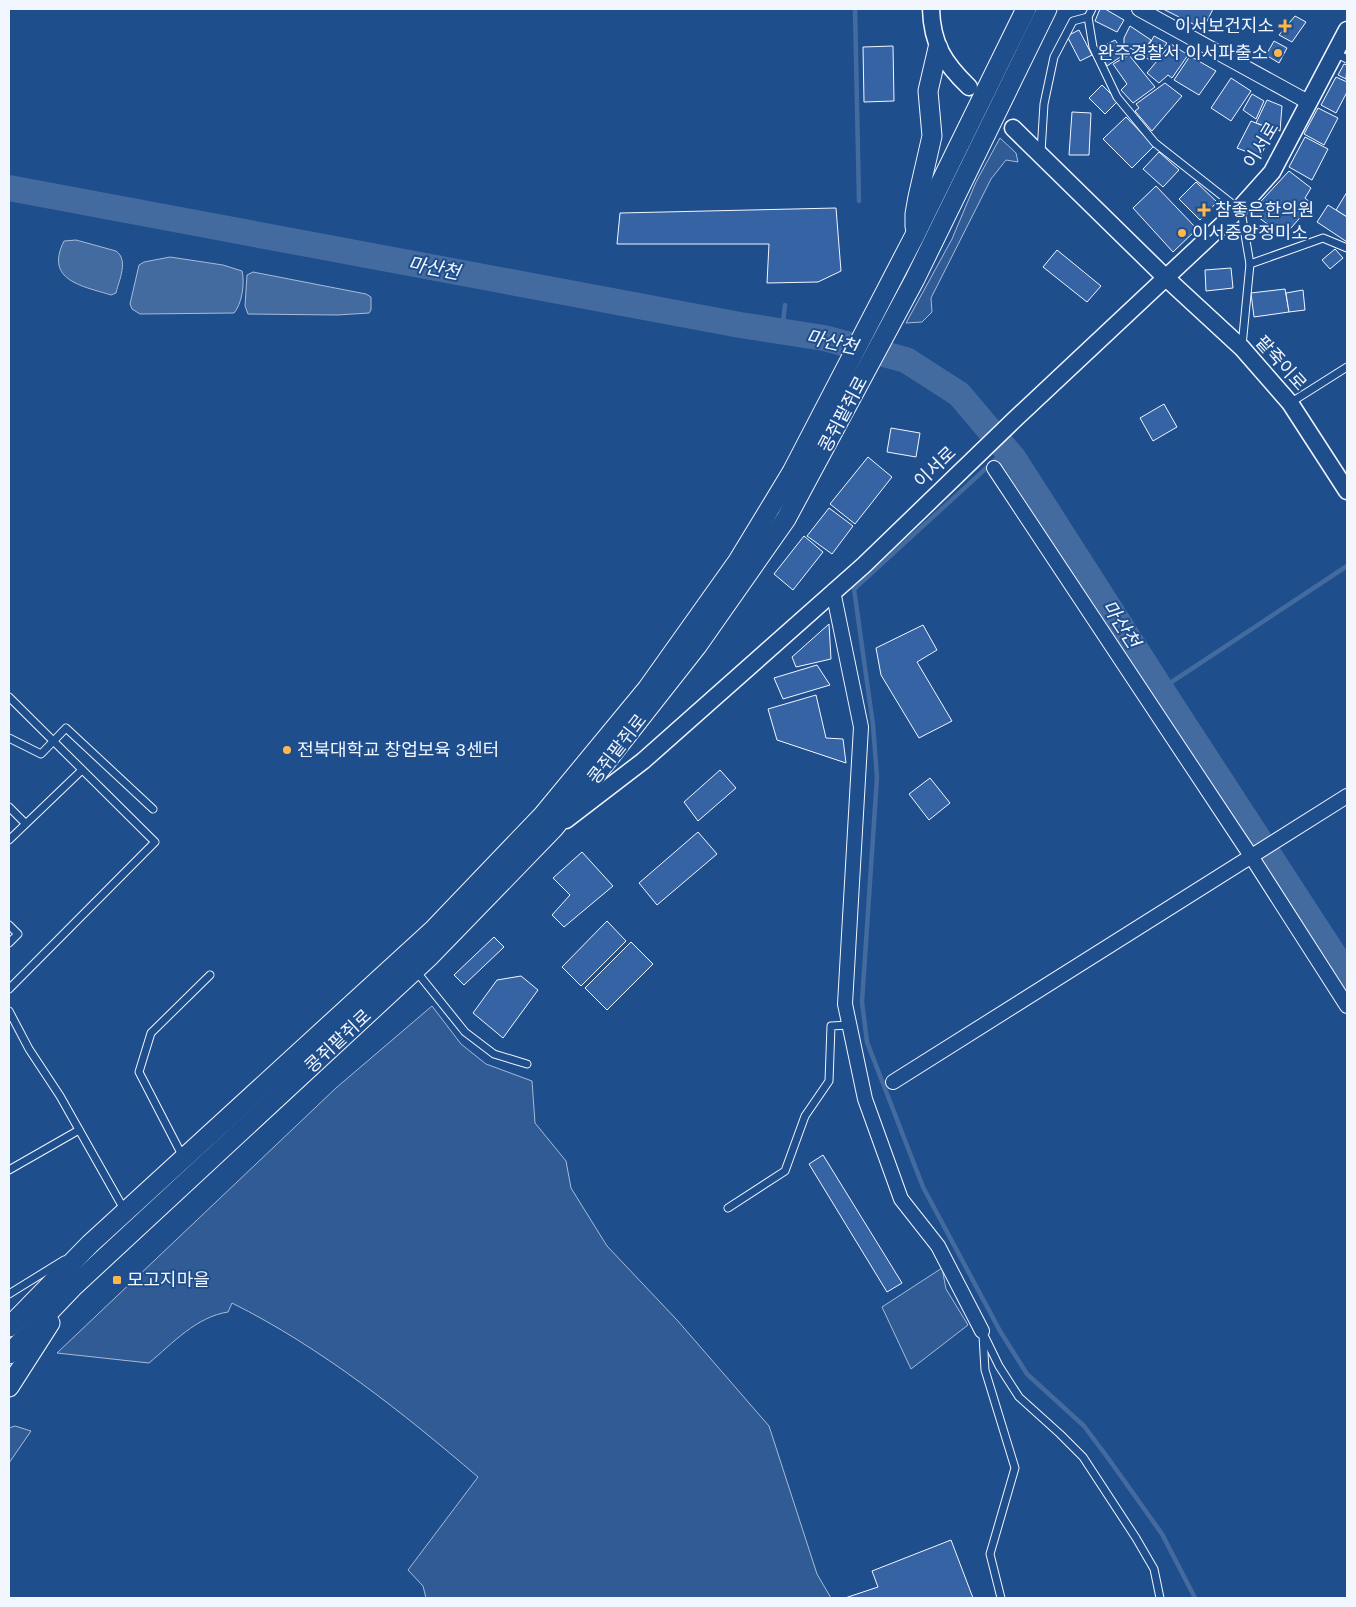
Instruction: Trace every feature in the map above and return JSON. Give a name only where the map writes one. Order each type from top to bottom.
[{"type":"main road","name":"콩쥐팥쥐로","points":[[9,1327],[90,1244],[433,930],[543,815],[647,689],[738,561],[792,472],[915,235],[1026,9]]},
{"type":"main road","name":"콩쥐팥쥐로","points":[[9,1354],[74,1286],[415,970],[554,828],[697,646],[786,519],[893,322],[1048,9]]},
{"type":"main road","points":[[915,235],[915,214],[932,136],[928,91],[938,48]]},
{"type":"main road","points":[[9,1386],[74,1286]]},
{"type":"street","points":[[931,9],[932,24],[938,48],[952,71],[969,87]]},
{"type":"street","points":[[1139,9],[1308,102]]},
{"type":"street","name":"이서로","points":[[554,828],[643,761],[864,564],[1165,277],[1238,210],[1272,172],[1308,102],[1341,56],[1347,30]]},
{"type":"street","name":"팥죽이로","points":[[1013,128],[1165,277],[1242,348],[1290,402],[1347,491]]},
{"type":"street","points":[[994,468],[1255,853],[1347,1006]]},
{"type":"street","points":[[833,591],[861,727],[845,1004],[849,1024],[865,1099],[901,1200],[938,1246],[982,1331]]},
{"type":"street","points":[[893,1082],[1347,796]]},
{"type":"lane","points":[[1092,9],[1088,17],[1093,47],[1117,97],[1156,143],[1238,210],[1242,217],[1250,264],[1242,348]]},
{"type":"lane","points":[[1040,155],[1044,104],[1054,57],[1073,21],[1088,17]]},
{"type":"lane","points":[[1250,264],[1323,238],[1347,248]]},
{"type":"lane","points":[[1290,402],[1347,367]]},
{"type":"lane","points":[[9,697],[155,842],[9,989]]},
{"type":"lane","points":[[9,738],[41,754],[66,728],[153,809]]},
{"type":"lane","points":[[9,840],[82,770]]},
{"type":"lane","points":[[9,807],[25,823]]},
{"type":"lane","points":[[9,925],[18,934],[9,943]]},
{"type":"lane","points":[[415,970],[465,1032],[494,1054],[527,1064]]},
{"type":"lane","points":[[183,1158],[139,1072],[151,1033],[210,975]]},
{"type":"lane","points":[[9,1012],[29,1049],[60,1096],[126,1211]]},
{"type":"lane","points":[[728,1208],[785,1171],[805,1116],[829,1082],[831,1026],[849,1024]]},
{"type":"lane","points":[[9,1170],[80,1130]]},
{"type":"lane","points":[[9,1294],[90,1244]]},
{"type":"lane","points":[[982,1331],[985,1370],[1015,1468],[990,1554],[1001,1598]]},
{"type":"lane","points":[[982,1331],[999,1366],[1019,1397],[1083,1457],[1154,1569],[1160,1598]]},
{"type":"shaded area","points":[[1000,138],[1016,153],[1018,162],[1006,160],[991,179],[931,298],[932,312],[922,322],[906,323],[952,239],[976,182]]},
{"type":"shaded area","points":[[76,240],[116,251],[120,255],[123,265],[116,293],[111,295],[79,285],[63,273],[59,265],[59,254],[64,241]]},
{"type":"shaded area","points":[[170,257],[223,265],[242,271],[242,293],[234,313],[140,314],[132,309],[130,304],[139,265],[144,262]]},
{"type":"shaded area","points":[[253,272],[366,294],[371,297],[371,310],[369,313],[337,315],[248,314],[245,306],[247,275]]},
{"type":"shaded area","points":[[432,1006],[461,1044],[486,1064],[532,1081],[535,1123],[566,1161],[571,1188],[607,1246],[677,1320],[769,1426],[817,1574],[831,1598],[426,1598],[423,1586],[408,1570],[478,1477],[360,1382],[298,1340],[232,1303],[228,1312],[216,1315],[195,1325],[149,1363],[57,1353],[336,1088]]},
{"type":"shaded area","points":[[942,1268],[946,1289],[968,1325],[911,1369],[882,1307]]},
{"type":"shaded area","points":[[15,1426],[31,1431],[9,1463],[9,1428]]},
{"type":"building","points":[[1100,9],[1105,9],[1124,20],[1117,32],[1095,21]]},
{"type":"building","points":[[1163,9],[1213,9],[1203,29]]},
{"type":"building","points":[[1295,16],[1306,22],[1292,42],[1279,35]]},
{"type":"building","points":[[1130,26],[1151,40],[1142,54],[1124,45],[1124,38]]},
{"type":"building","points":[[1079,30],[1092,55],[1080,61],[1067,36]]},
{"type":"building","points":[[1154,36],[1167,43],[1153,62],[1143,56]]},
{"type":"building","points":[[1115,40],[1125,54],[1107,66],[1098,49]]},
{"type":"building","points":[[1274,41],[1287,48],[1279,63],[1266,55]]},
{"type":"building","points":[[1171,44],[1188,55],[1172,78],[1168,75],[1159,83],[1147,73]]},
{"type":"building","points":[[893,46],[894,101],[864,102],[863,47]]},
{"type":"building","points":[[1129,55],[1155,87],[1133,103],[1121,90],[1127,84],[1113,64]]},
{"type":"building","points":[[1190,56],[1216,71],[1199,95],[1174,80]]},
{"type":"building","points":[[1344,64],[1347,65],[1346,79],[1338,75]]},
{"type":"building","points":[[1336,77],[1347,82],[1347,92],[1336,113],[1321,105]]},
{"type":"building","points":[[1231,78],[1251,91],[1231,121],[1211,108]]},
{"type":"building","points":[[1165,83],[1182,96],[1152,131],[1135,111],[1139,108],[1136,104]]},
{"type":"building","points":[[1102,85],[1118,101],[1105,114],[1089,98]]},
{"type":"building","points":[[1252,94],[1264,101],[1256,119],[1243,110]]},
{"type":"building","points":[[1267,100],[1282,106],[1280,131],[1256,123]]},
{"type":"building","points":[[1318,108],[1338,118],[1324,145],[1304,134]]},
{"type":"building","points":[[1072,112],[1091,113],[1089,155],[1069,155]]},
{"type":"building","points":[[1126,117],[1154,146],[1132,168],[1103,139]]},
{"type":"building","points":[[1251,121],[1273,130],[1260,157],[1237,148]]},
{"type":"building","points":[[1305,137],[1328,149],[1312,180],[1289,167]]},
{"type":"building","points":[[1159,152],[1179,170],[1163,187],[1143,169]]},
{"type":"building","points":[[1289,171],[1311,188],[1305,198],[1312,204],[1284,236],[1251,212]]},
{"type":"building","points":[[1196,182],[1217,202],[1200,220],[1179,199]]},
{"type":"building","points":[[1156,186],[1197,229],[1173,252],[1133,208]]},
{"type":"building","points":[[1347,192],[1347,217],[1336,210]]},
{"type":"building","points":[[1328,205],[1347,217],[1347,242],[1317,222]]},
{"type":"building","points":[[836,208],[841,271],[818,282],[767,283],[769,244],[617,244],[620,213]]},
{"type":"building","points":[[1335,249],[1343,258],[1330,269],[1322,260]]},
{"type":"building","points":[[1057,250],[1101,286],[1087,302],[1043,267]]},
{"type":"building","points":[[1231,268],[1233,288],[1206,291],[1205,270]]},
{"type":"building","points":[[1285,289],[1289,312],[1254,317],[1251,293]]},
{"type":"building","points":[[1303,290],[1305,310],[1289,312],[1286,293]]},
{"type":"building","points":[[1164,404],[1177,427],[1153,441],[1140,418]]},
{"type":"building","points":[[891,428],[920,433],[916,457],[887,452]]},
{"type":"building","points":[[868,457],[892,477],[855,524],[830,504]]},
{"type":"building","points":[[829,508],[853,526],[832,554],[807,536]]},
{"type":"building","points":[[804,536],[823,552],[793,590],[774,574]]},
{"type":"building","points":[[829,624],[831,659],[796,667],[792,657]]},
{"type":"building","points":[[923,625],[937,650],[917,662],[952,721],[919,738],[881,675],[876,648]]},
{"type":"building","points":[[817,665],[830,685],[783,699],[774,678]]},
{"type":"building","points":[[816,695],[826,738],[843,739],[846,763],[777,740],[768,709]]},
{"type":"building","points":[[720,770],[736,788],[698,821],[684,802]]},
{"type":"building","points":[[930,778],[950,803],[929,820],[909,794]]},
{"type":"building","points":[[698,832],[717,854],[657,905],[639,883]]},
{"type":"building","points":[[582,852],[613,886],[564,927],[552,915],[570,895],[553,878]]},
{"type":"building","points":[[607,921],[626,941],[581,986],[562,967]]},
{"type":"building","points":[[494,937],[504,947],[464,985],[454,975]]},
{"type":"building","points":[[631,942],[653,964],[607,1010],[585,988]]},
{"type":"building","points":[[521,976],[538,990],[503,1038],[473,1013],[497,980]]},
{"type":"building","points":[[823,1155],[902,1283],[887,1292],[809,1164]]},
{"type":"building","points":[[951,1540],[973,1598],[845,1598],[878,1587],[872,1571]]},
{"type":"waterway","points":[[855,9],[859,201]]},
{"type":"waterway","name":"마산천","points":[[9,188],[740,325],[824,338],[906,360],[959,394],[1014,459],[1347,975]]},
{"type":"waterway","points":[[782,332],[785,305]]},
{"type":"waterway","points":[[1006,450],[854,589],[873,725],[877,777],[862,1002],[867,1042],[923,1187],[1000,1331],[1027,1374],[1084,1426],[1108,1458],[1162,1534],[1195,1598]]},
{"type":"waterway","points":[[1161,689],[1347,566]]},
{"type":"tunnel","points":[[973,90],[1013,128]]},
{"type":"place","name":"이서보건지소","points":[[1285,26]]},
{"type":"place","name":"완주경찰서 이서파출소","points":[[1278,53]]},
{"type":"place","name":"참좋은한의원","points":[[1204,210]]},
{"type":"place","name":"이서중앙정미소","points":[[1182,233]]},
{"type":"place","name":"전북대학교 창업보육 3센터","points":[[287,750]]},
{"type":"place","name":"모고지마을","points":[[117,1280]]}]
